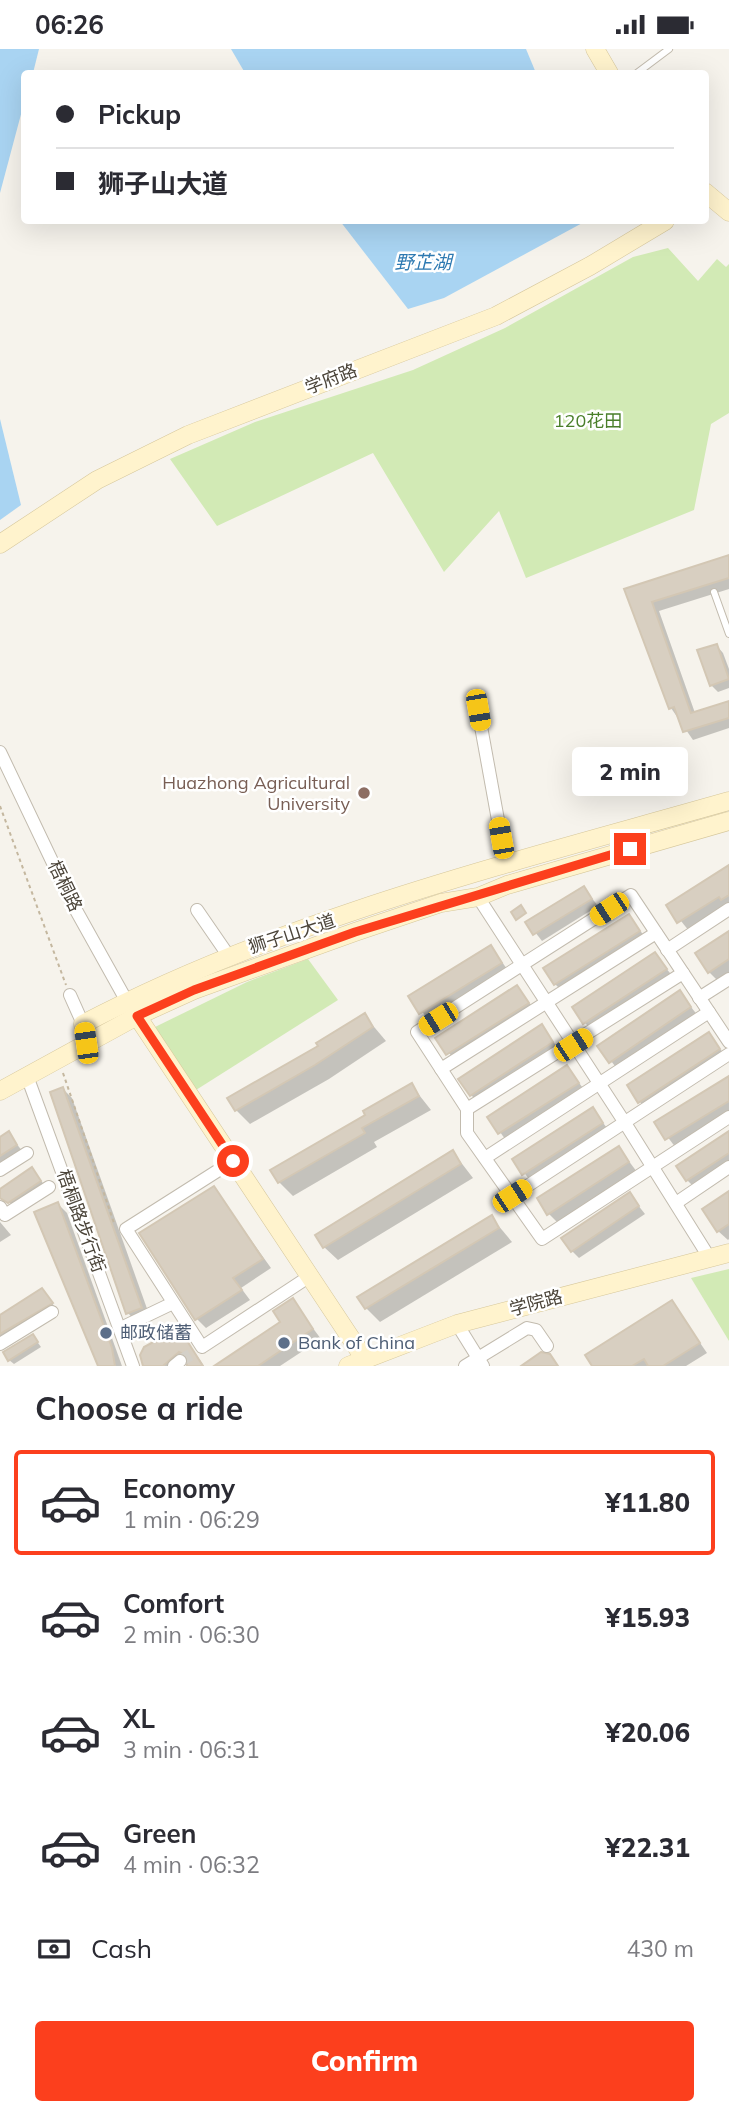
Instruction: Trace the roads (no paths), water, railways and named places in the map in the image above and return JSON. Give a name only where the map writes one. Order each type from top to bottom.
[{"type":"street","points":[[595,49],[607,70]]},
{"type":"street","points":[[709,196],[729,212]]},
{"type":"street","name":"学府路","points":[[0,544],[97,479],[188,435],[495,316],[590,267],[660,224]]},
{"type":"street","points":[[478,710],[506,864]]},
{"type":"street","name":"梧桐路","points":[[0,752],[72,903],[137,1016]]},
{"type":"street","name":"狮子山大道","points":[[83,1024],[126,1001],[228,955],[506,864],[729,801]]},
{"type":"street","name":"狮子山大道","points":[[0,1091],[137,1016],[194,990],[442,903],[478,897],[506,885],[729,821]]},
{"type":"street","points":[[729,1042],[631,895],[417,1032],[467,1109],[467,1133],[542,1239],[654,1169],[729,1117]]},
{"type":"street","points":[[478,897],[709,1257]]},
{"type":"street","points":[[667,950],[729,909]]},
{"type":"street","points":[[197,910],[228,955]]},
{"type":"street","points":[[441,1069],[656,933]]},
{"type":"street","points":[[467,1109],[573,1045],[682,973]]},
{"type":"street","points":[[699,998],[729,979]]},
{"type":"street","points":[[70,995],[83,1024],[86,1043]]},
{"type":"street","points":[[485,1158],[709,1012]]},
{"type":"street","points":[[137,1016],[310,1276],[356,1362]]},
{"type":"street","points":[[512,1196],[729,1054]]},
{"type":"street","name":"梧桐路步行街","points":[[27,1076],[133,1366]]},
{"type":"street","points":[[0,1170],[27,1153]]},
{"type":"street","points":[[233,1161],[126,1229],[173,1303],[198,1349],[310,1276]]},
{"type":"street","points":[[676,1203],[729,1167]]},
{"type":"street","points":[[0,1207],[5,1215],[49,1187]]},
{"type":"street","name":"学院路","points":[[356,1362],[457,1324],[729,1253]]},
{"type":"street","points":[[121,1328],[173,1303]]},
{"type":"street","points":[[0,1344],[52,1312]]},
{"type":"street","points":[[457,1324],[480,1362]]},
{"type":"street","points":[[465,1366],[480,1362],[527,1328],[536,1330],[547,1346]]},
{"type":"lane","points":[[641,70],[669,49]]},
{"type":"lane","points":[[714,592],[729,634]]},
{"type":"water","points":[[0,49],[39,49],[34,70],[21,70],[21,114],[0,193]]},
{"type":"water","points":[[231,49],[526,49],[535,70],[243,70]]},
{"type":"water","name":"野芷湖","points":[[342,224],[580,224],[444,298],[408,309]]},
{"type":"water","points":[[0,419],[21,505],[0,520]]},
{"type":"tunnel","points":[[180,1361],[195,1352]]},
{"type":"place","name":"Huazhong Agricultural University","points":[[364,793]]},
{"type":"place","name":"邮政储蓄","points":[[106,1333]]},
{"type":"place","name":"Bank of China","points":[[284,1343]]},
{"type":"park label","name":"120花田","points":[[588,421]]}]
